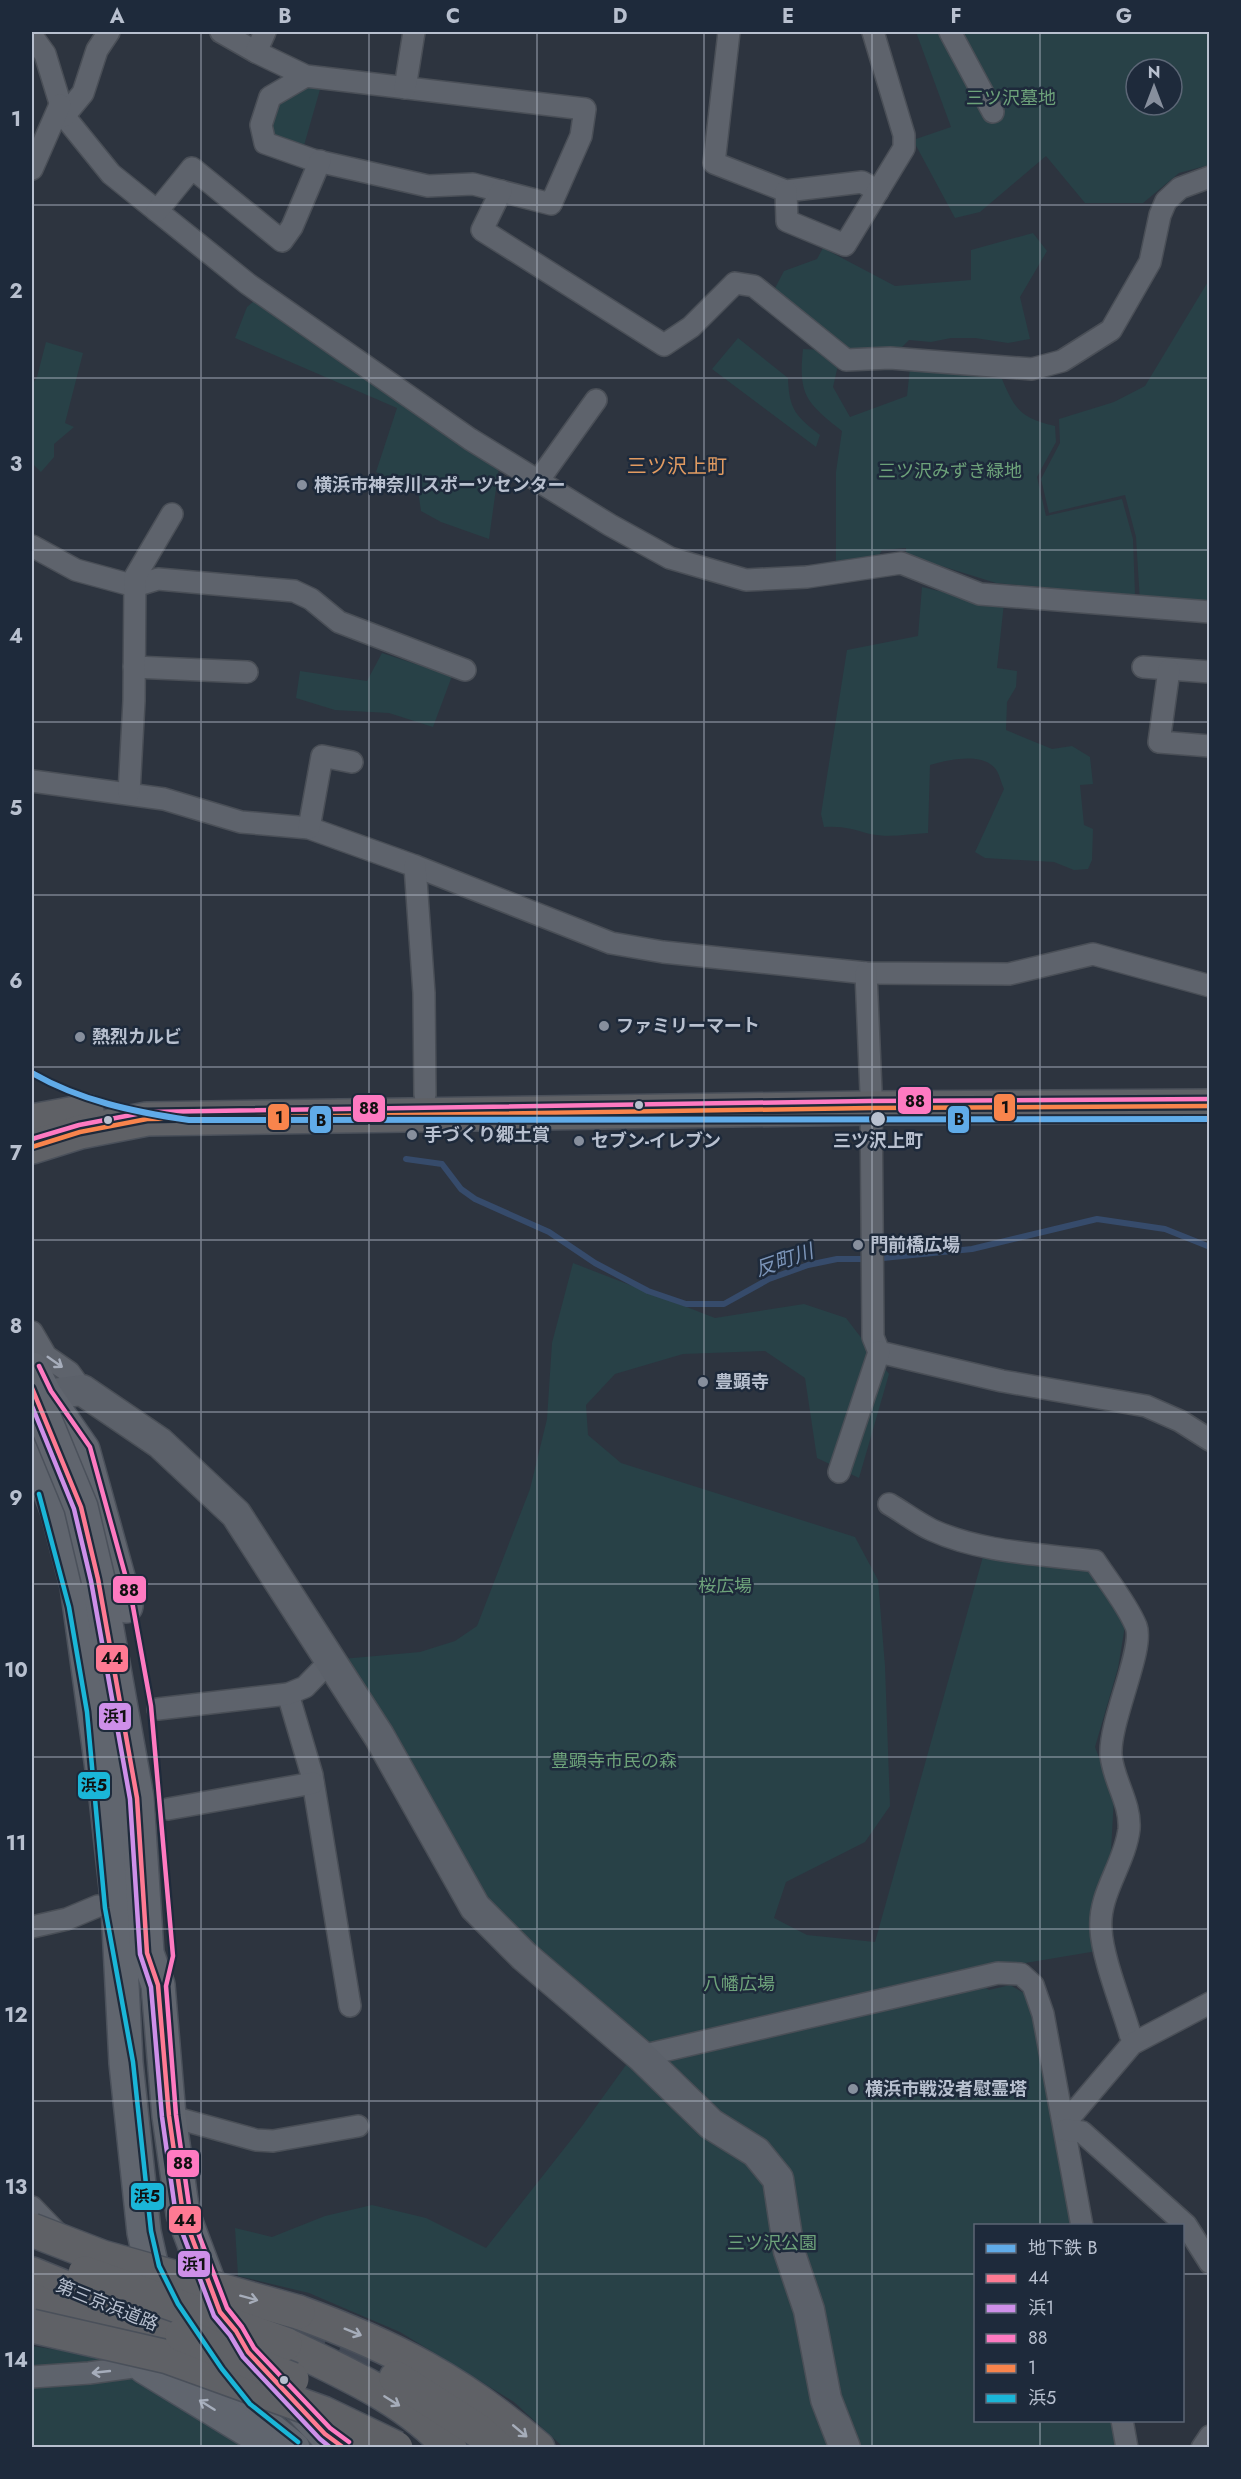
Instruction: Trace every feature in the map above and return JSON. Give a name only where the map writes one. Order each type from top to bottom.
[{"type":"highway","points":[[32,1147],[80,1132],[147,1119],[1209,1090]]},
{"type":"highway","points":[[32,1121],[135,1103],[211,1098],[425,1095],[1209,1106]]},
{"type":"highway","points":[[32,2222],[70,2246],[184,2331],[315,2389],[368,2415],[424,2448]]},
{"type":"highway","points":[[32,2230],[102,2257],[298,2312],[377,2342],[416,2360],[484,2404],[538,2448]]},
{"type":"highway","points":[[32,2249],[78,2270],[285,2344],[350,2376],[397,2403],[439,2435],[450,2448]]},
{"type":"highway","name":"第三京浜道路","points":[[32,2274],[184,2331]]},
{"type":"highway","points":[[32,2300],[99,2331],[145,2367]]},
{"type":"highway","points":[[32,2324],[168,2358],[323,2413],[396,2448]]},
{"type":"highway","points":[[184,2331],[236,2331]]},
{"type":"highway","points":[[377,2366],[480,2432],[498,2448]]},
{"type":"main road","points":[[35,1388],[81,1507],[106,1798],[118,1906],[126,2063],[145,2242],[152,2268],[184,2331],[245,2409],[293,2448]]},
{"type":"main road","points":[[35,1388],[83,1450],[124,1597],[144,1707],[166,1957],[158,1985]]},
{"type":"main road","points":[[32,1443],[87,1583],[137,1798],[147,1953],[158,1985],[169,2116],[183,2214],[220,2312],[236,2331],[248,2352],[325,2434],[345,2448]]},
{"type":"main road","points":[[32,1496],[62,1609],[80,1713],[98,1906],[126,2063]]},
{"type":"main road","points":[[145,2367],[275,2448]]},
{"type":"street","points":[[32,170],[62,111],[83,93],[97,50],[109,32]]},
{"type":"street","points":[[221,32],[306,76],[585,109],[581,136],[551,204],[473,184],[428,186],[320,161],[265,143],[261,125],[270,97],[306,76]]},
{"type":"street","points":[[256,52],[265,32]]},
{"type":"street","points":[[405,88],[414,32]]},
{"type":"street","points":[[729,32],[714,163],[786,191],[862,182],[878,191]]},
{"type":"street","points":[[786,191],[787,221],[845,245],[904,148],[904,135],[873,32]]},
{"type":"street","points":[[950,32],[993,112]]},
{"type":"street","points":[[32,36],[45,54],[62,111],[111,174],[248,284],[470,439],[670,558],[746,580],[807,577],[901,563],[980,594],[1209,612]]},
{"type":"street","points":[[157,211],[192,168],[282,242],[292,227],[320,161]]},
{"type":"street","points":[[501,191],[482,230],[664,345],[691,327],[735,283],[754,286],[846,360],[890,358],[1032,369],[1062,361],[1111,330],[1150,262],[1160,215],[1166,201],[1180,188],[1209,177]]},
{"type":"street","points":[[538,481],[596,400]]},
{"type":"street","points":[[129,793],[135,577],[172,514]]},
{"type":"street","points":[[32,546],[76,570],[135,586],[158,579],[294,591],[311,599],[339,622],[465,670]]},
{"type":"street","points":[[134,667],[247,672]]},
{"type":"street","points":[[1143,667],[1209,672]]},
{"type":"street","points":[[1169,670],[1159,742],[1209,746]]},
{"type":"street","points":[[309,828],[322,756],[352,762]]},
{"type":"street","points":[[32,781],[164,799],[241,822],[309,828],[415,866],[611,943],[663,952],[866,973],[1009,974],[1093,954],[1209,986]]},
{"type":"street","points":[[415,866],[424,993],[425,1095]]},
{"type":"street","points":[[839,1472],[879,1352],[873,1337],[871,1100],[866,973]]},
{"type":"street","points":[[32,1332],[46,1356],[69,1372],[82,1390],[160,1443],[236,1514],[379,1736],[475,1907],[524,1956],[641,2056],[711,2124],[756,2152],[778,2180],[789,2251],[809,2310],[826,2399],[844,2448]]},
{"type":"street","points":[[879,1352],[1002,1382],[1146,1406],[1180,1421],[1209,1440]]},
{"type":"street","points":[[35,1388],[82,1390]]},
{"type":"street","points":[[889,1504],[933,1530],[963,1540],[999,1549],[1095,1561],[1137,1628],[1135,1651],[1114,1724],[1111,1753],[1129,1814],[1129,1828],[1121,1862],[1106,1899],[1101,1930],[1130,2034],[1136,2042]]},
{"type":"street","points":[[158,1708],[288,1695],[305,1687],[331,1660]]},
{"type":"street","points":[[288,1695],[313,1784],[350,2006]]},
{"type":"street","points":[[168,1809],[313,1784]]},
{"type":"street","points":[[32,1927],[67,1919],[98,1906]]},
{"type":"street","points":[[641,2056],[998,1973],[1022,1974],[1033,1985],[1043,2014],[1066,2126],[1083,2224]]},
{"type":"street","points":[[1066,2126],[1136,2042],[1209,2003]]},
{"type":"street","points":[[169,2116],[256,2140],[273,2140],[358,2127]]},
{"type":"street","points":[[1066,2126],[1082,2132],[1186,2225],[1209,2263]]},
{"type":"street","points":[[32,2207],[70,2246],[112,2247],[145,2242]]},
{"type":"street","points":[[32,2324],[74,2331],[145,2367]]},
{"type":"street","points":[[32,2377],[145,2367],[184,2331],[236,2331]]},
{"type":"street","points":[[1122,2422],[1127,2448]]},
{"type":"street","points":[[1202,2448],[1209,2436]]},
{"type":"green space","name":"三ツ沢墓地","points":[[916,32],[1209,32],[1209,165],[1179,173],[1143,203],[1085,203],[1046,156],[980,212],[955,218],[913,140],[951,127]]},
{"type":"green space","points":[[306,83],[321,86],[303,149],[272,139],[267,126],[274,105]]},
{"type":"green space","points":[[1033,233],[1047,251],[1020,297],[1030,339],[1008,343],[975,338],[951,338],[931,342],[909,340],[899,350],[846,351],[773,292],[784,271],[817,259],[823,248],[895,286],[971,280],[971,250]]},
{"type":"green space","points":[[1209,280],[1209,606],[1140,602],[1136,537],[1125,495],[1049,513],[1041,479],[1060,443],[1059,419],[1114,402],[1145,386]]},
{"type":"green space","points":[[254,301],[499,467],[489,539],[441,522],[421,511],[418,491],[376,472],[397,408],[235,338],[247,307]]},
{"type":"green space","points":[[738,338],[788,378],[790,398],[795,411],[820,435],[816,447],[712,369]]},
{"type":"green space","points":[[46,342],[83,353],[65,423],[74,427],[54,444],[54,457],[41,472],[32,463],[32,385],[37,377]]},
{"type":"green space","name":"三ツ沢みずき緑地","points":[[803,349],[822,350],[838,365],[833,387],[850,417],[907,396],[910,368],[1002,379],[1011,398],[1021,411],[1034,420],[1055,426],[1056,442],[1037,477],[1046,516],[1122,499],[1133,539],[1135,595],[996,583],[906,555],[906,548],[882,550],[879,555],[836,561],[836,472],[842,431],[820,413],[808,397],[802,378]]},
{"type":"green space","points":[[922,587],[981,601],[1004,603],[997,668],[1017,671],[1016,687],[1007,702],[1006,730],[1052,749],[1072,746],[1090,757],[1093,784],[1080,785],[1084,825],[1093,829],[1092,860],[1088,869],[1074,870],[1054,862],[985,858],[975,852],[1004,789],[998,773],[991,765],[975,759],[956,759],[930,765],[928,833],[884,836],[843,827],[824,827],[821,814],[847,650],[918,636]]},
{"type":"green space","points":[[382,653],[452,676],[433,727],[389,713],[335,710],[296,698],[300,671],[367,681]]},
{"type":"green space","points":[[573,1263],[715,1318],[804,1304],[846,1318],[889,1374],[859,1478],[817,1458],[805,1378],[765,1351],[683,1354],[615,1374],[586,1405],[588,1435],[621,1463],[855,1537],[878,1580],[885,1666],[890,1806],[865,1842],[786,1882],[774,1918],[807,1935],[875,1942],[984,1553],[1035,1566],[1090,1571],[1125,1626],[1118,1668],[1095,1747],[1114,1797],[1111,1851],[1093,1914],[1097,1951],[965,1973],[989,1990],[1010,1985],[1029,1996],[1084,2224],[974,2224],[974,2422],[1121,2422],[1126,2447],[563,2447],[514,2402],[400,2332],[309,2293],[238,2276],[235,2228],[272,2237],[325,2216],[372,2205],[426,2218],[486,2248],[582,2126],[626,2065],[642,2061],[524,1956],[331,1660],[420,1652],[455,1641],[477,1626],[530,1489],[547,1419],[552,1343]]},
{"type":"green space","points":[[32,2346],[103,2357],[153,2386],[242,2447],[32,2448]]},
{"type":"waterway","name":"反町川","points":[[406,1159],[442,1164],[461,1189],[475,1199],[549,1232],[595,1263],[648,1291],[686,1304],[724,1304],[769,1279],[808,1265],[837,1259],[873,1259],[972,1249],[1097,1219],[1165,1229],[1210,1247]]},
{"type":"tunnel","points":[[293,2334],[377,2366]]},
{"type":"metro line","name":"B","points":[[32,1073],[69,1091],[108,1104],[189,1120],[1210,1119]]},
{"type":"transit line","name":"88","points":[[32,1139],[79,1125],[147,1112],[870,1101],[1210,1099]]},
{"type":"transit line","name":"1","points":[[32,1147],[80,1132],[147,1119],[870,1108],[1210,1106]]},
{"type":"transit line","name":"88","points":[[39,1366],[51,1391],[90,1447],[131,1596],[151,1706],[173,1956],[166,1986],[176,2115],[190,2212],[227,2308],[242,2327],[254,2348],[330,2428],[349,2442]]},
{"type":"transit line","name":"44","points":[[32,1388],[81,1507],[98,1579],[137,1798],[147,1953],[158,1985],[169,2116],[183,2214],[220,2312],[236,2331],[248,2352],[325,2434],[344,2448]]},
{"type":"transit line","name":"浜1","points":[[32,1406],[74,1509],[91,1581],[130,1799],[140,1954],[151,1987],[162,2117],[176,2216],[214,2316],[230,2335],[243,2357],[331,2448]]},
{"type":"transit line","name":"浜5","points":[[39,1494],[69,1607],[87,1712],[105,1908],[133,2062],[151,2231],[159,2266],[178,2304],[222,2369],[250,2404],[298,2442]]},
{"type":"place","name":"横浜市神奈川スポーツセンター","points":[[302,485]]},
{"type":"place","name":"ファミリーマート","points":[[604,1026]]},
{"type":"place","name":"熱烈カルビ","points":[[80,1037]]},
{"type":"place","name":"三ツ沢上町","points":[[878,1119]]},
{"type":"place","name":"手づくり郷土賞","points":[[412,1135]]},
{"type":"place","name":"セブン-イレブン","points":[[579,1141]]},
{"type":"place","name":"門前橋広場","points":[[858,1245]]},
{"type":"place","name":"豊顕寺","points":[[703,1382]]},
{"type":"place","name":"横浜市戦没者慰霊塔","points":[[853,2089]]},
{"type":"district","name":"三ツ沢上町","points":[[677,466]]},
{"type":"park label","name":"桜広場","points":[[725,1586]]},
{"type":"park label","name":"豊顕寺市民の森","points":[[614,1761]]},
{"type":"park label","name":"八幡広場","points":[[739,1984]]},
{"type":"park label","name":"三ツ沢公園","points":[[772,2243]]}]
